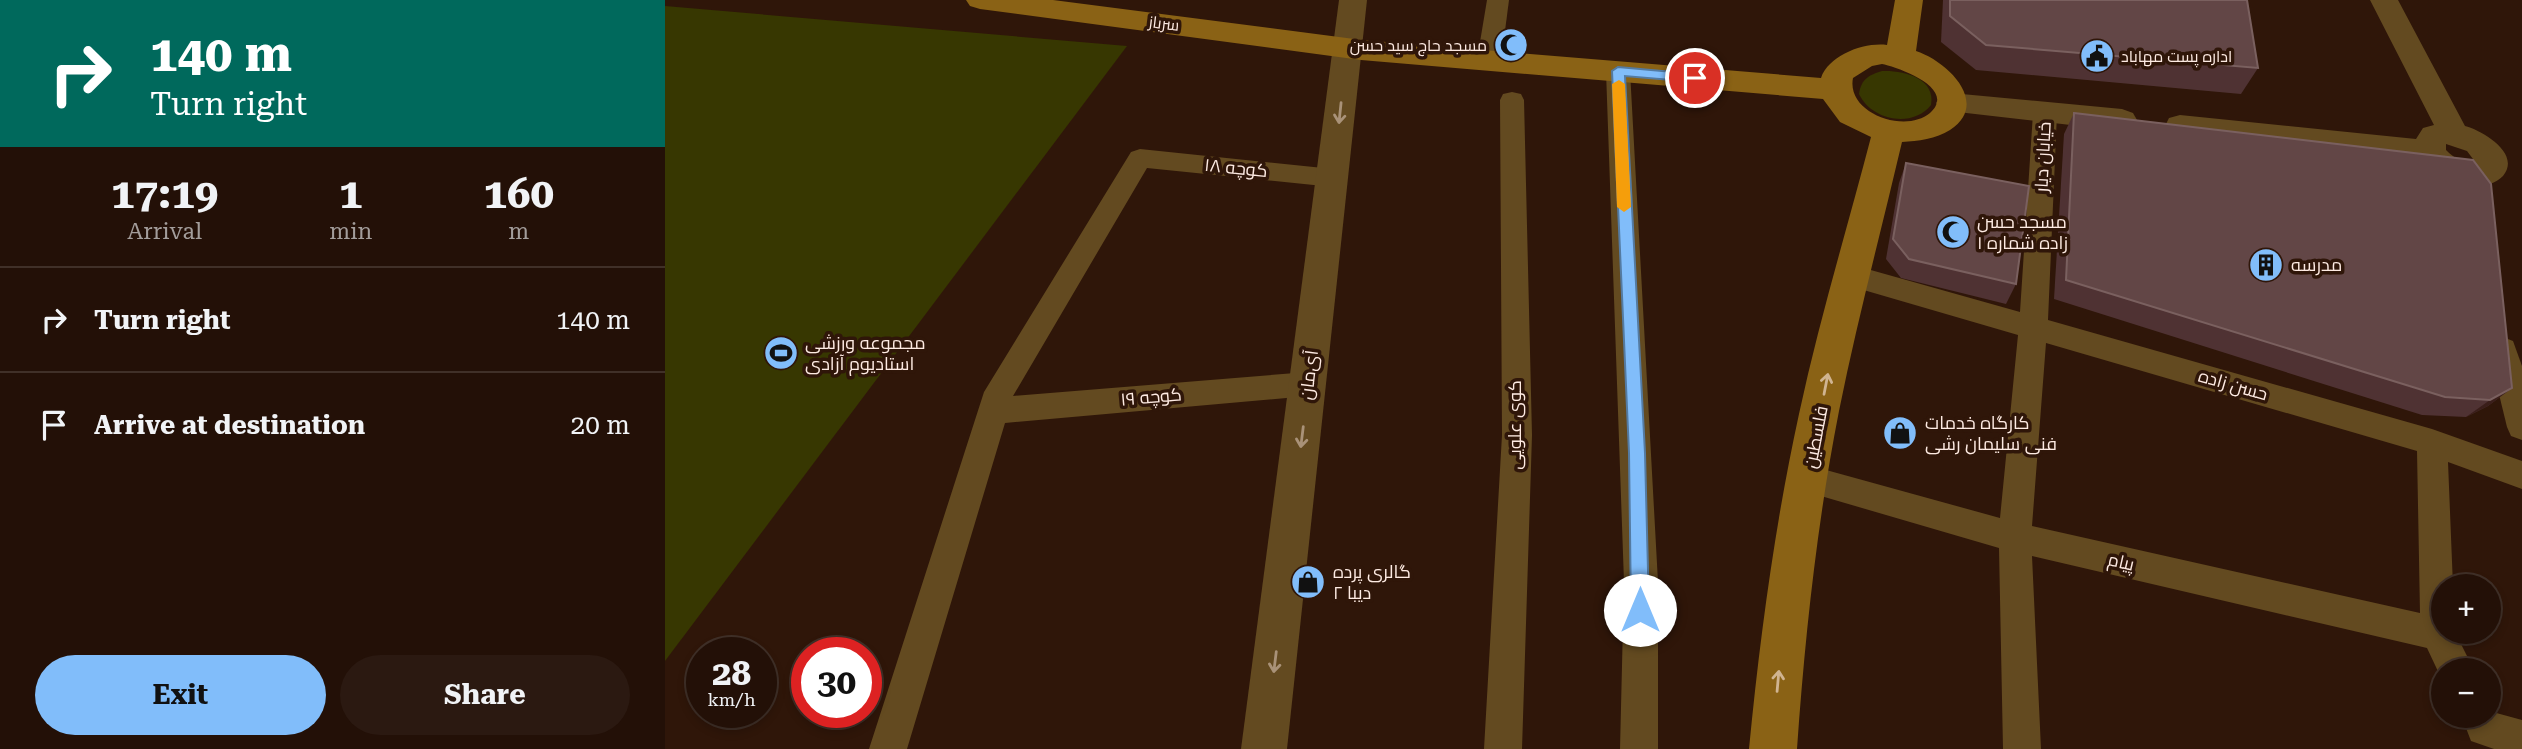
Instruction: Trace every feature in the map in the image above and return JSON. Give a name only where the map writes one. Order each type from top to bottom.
[{"type":"main road","name":"سرباز","points":[[980,0],[1347,46]]},
{"type":"main road","points":[[1900,56],[1909,0]]},
{"type":"main road","points":[[1347,46],[1363,43],[1835,87]]},
{"type":"main road","points":[[1347,46],[1361,50],[1835,87]]},
{"type":"main road","points":[[1900,56],[1917,61],[1944,79],[1950,91],[1951,103],[1937,122],[1924,129],[1889,130],[1855,118],[1843,107],[1835,87],[1839,72],[1864,57],[1900,56]]},
{"type":"main road","name":"فلسطین","points":[[1773,749],[1780,656],[1829,365],[1889,130]]},
{"type":"street","name":"آی‌مان","points":[[1264,749],[1353,0]]},
{"type":"street","points":[[1490,54],[1498,0]]},
{"type":"street","points":[[2384,0],[2441,142],[2447,167],[2522,180]]},
{"type":"street","points":[[1618,71],[1639,505],[1639,749]]},
{"type":"street","name":"کوی علویی","points":[[1503,749],[1517,435],[1512,100]]},
{"type":"street","points":[[1951,103],[2045,113],[2441,142]]},
{"type":"street","name":"خیابان دیار","points":[[2022,749],[2015,537],[2033,328],[2045,113]]},
{"type":"street","points":[[2475,172],[2522,154]]},
{"type":"street","name":"کوچه ۱۸","points":[[993,411],[999,392],[1140,158],[1333,178]]},
{"type":"street","name":"حسن زاده","points":[[1853,276],[2432,442],[2522,475]]},
{"type":"street","points":[[2496,322],[2522,427]]},
{"type":"street","name":"کوچه ۱۹","points":[[993,411],[1308,384]]},
{"type":"street","points":[[888,749],[993,411]]},
{"type":"street","points":[[2432,442],[2436,574]]},
{"type":"street","name":"پیام","points":[[1808,479],[2015,537],[2431,632]]},
{"type":"street","points":[[2479,731],[2522,738]]},
{"type":"shaded area","name":"مجموعه ورزشی استادیوم آزادی","points":[[665,6],[1127,46],[665,661]]},
{"type":"shaded area","points":[[1882,71],[1908,74],[1923,82],[1931,96],[1931,105],[1913,117],[1903,119],[1882,115],[1873,110],[1859,94],[1860,89],[1866,78]]},
{"type":"building","name":"اداره پست مهاباد","points":[[1950,0],[2247,0],[2258,68],[1986,45],[1950,16]]},
{"type":"building","name":"مدرسه","points":[[2074,113],[2473,160],[2491,184],[2512,388],[2490,400],[2445,397],[2066,280]]},
{"type":"building","name":"مسجد حسن زاده شماره ۱","points":[[1906,163],[2029,186],[2016,284],[1909,259],[1893,239]]},
{"type":"slow traffic","points":[[1619,84],[1624,207]]},
{"type":"place","name":"مسجد حاج سید حسن","points":[[1511,45]]},
{"type":"place","name":"اداره پست مهاباد","points":[[2097,56]]},
{"type":"place","name":"مسجد حسن زاده شماره ۱","points":[[1953,232]]},
{"type":"place","name":"مدرسه","points":[[2266,265]]},
{"type":"place","name":"مجموعه ورزشی استادیوم آزادی","points":[[781,353]]},
{"type":"place","name":"کارگاه خدمات فنی سلیمان رشی","points":[[1900,433]]},
{"type":"place","name":"گالری پرده دیبا ۲","points":[[1308,582]]},
{"type":"route","points":[[1640,610],[1637,453],[1618,71],[1695,78]]}]
